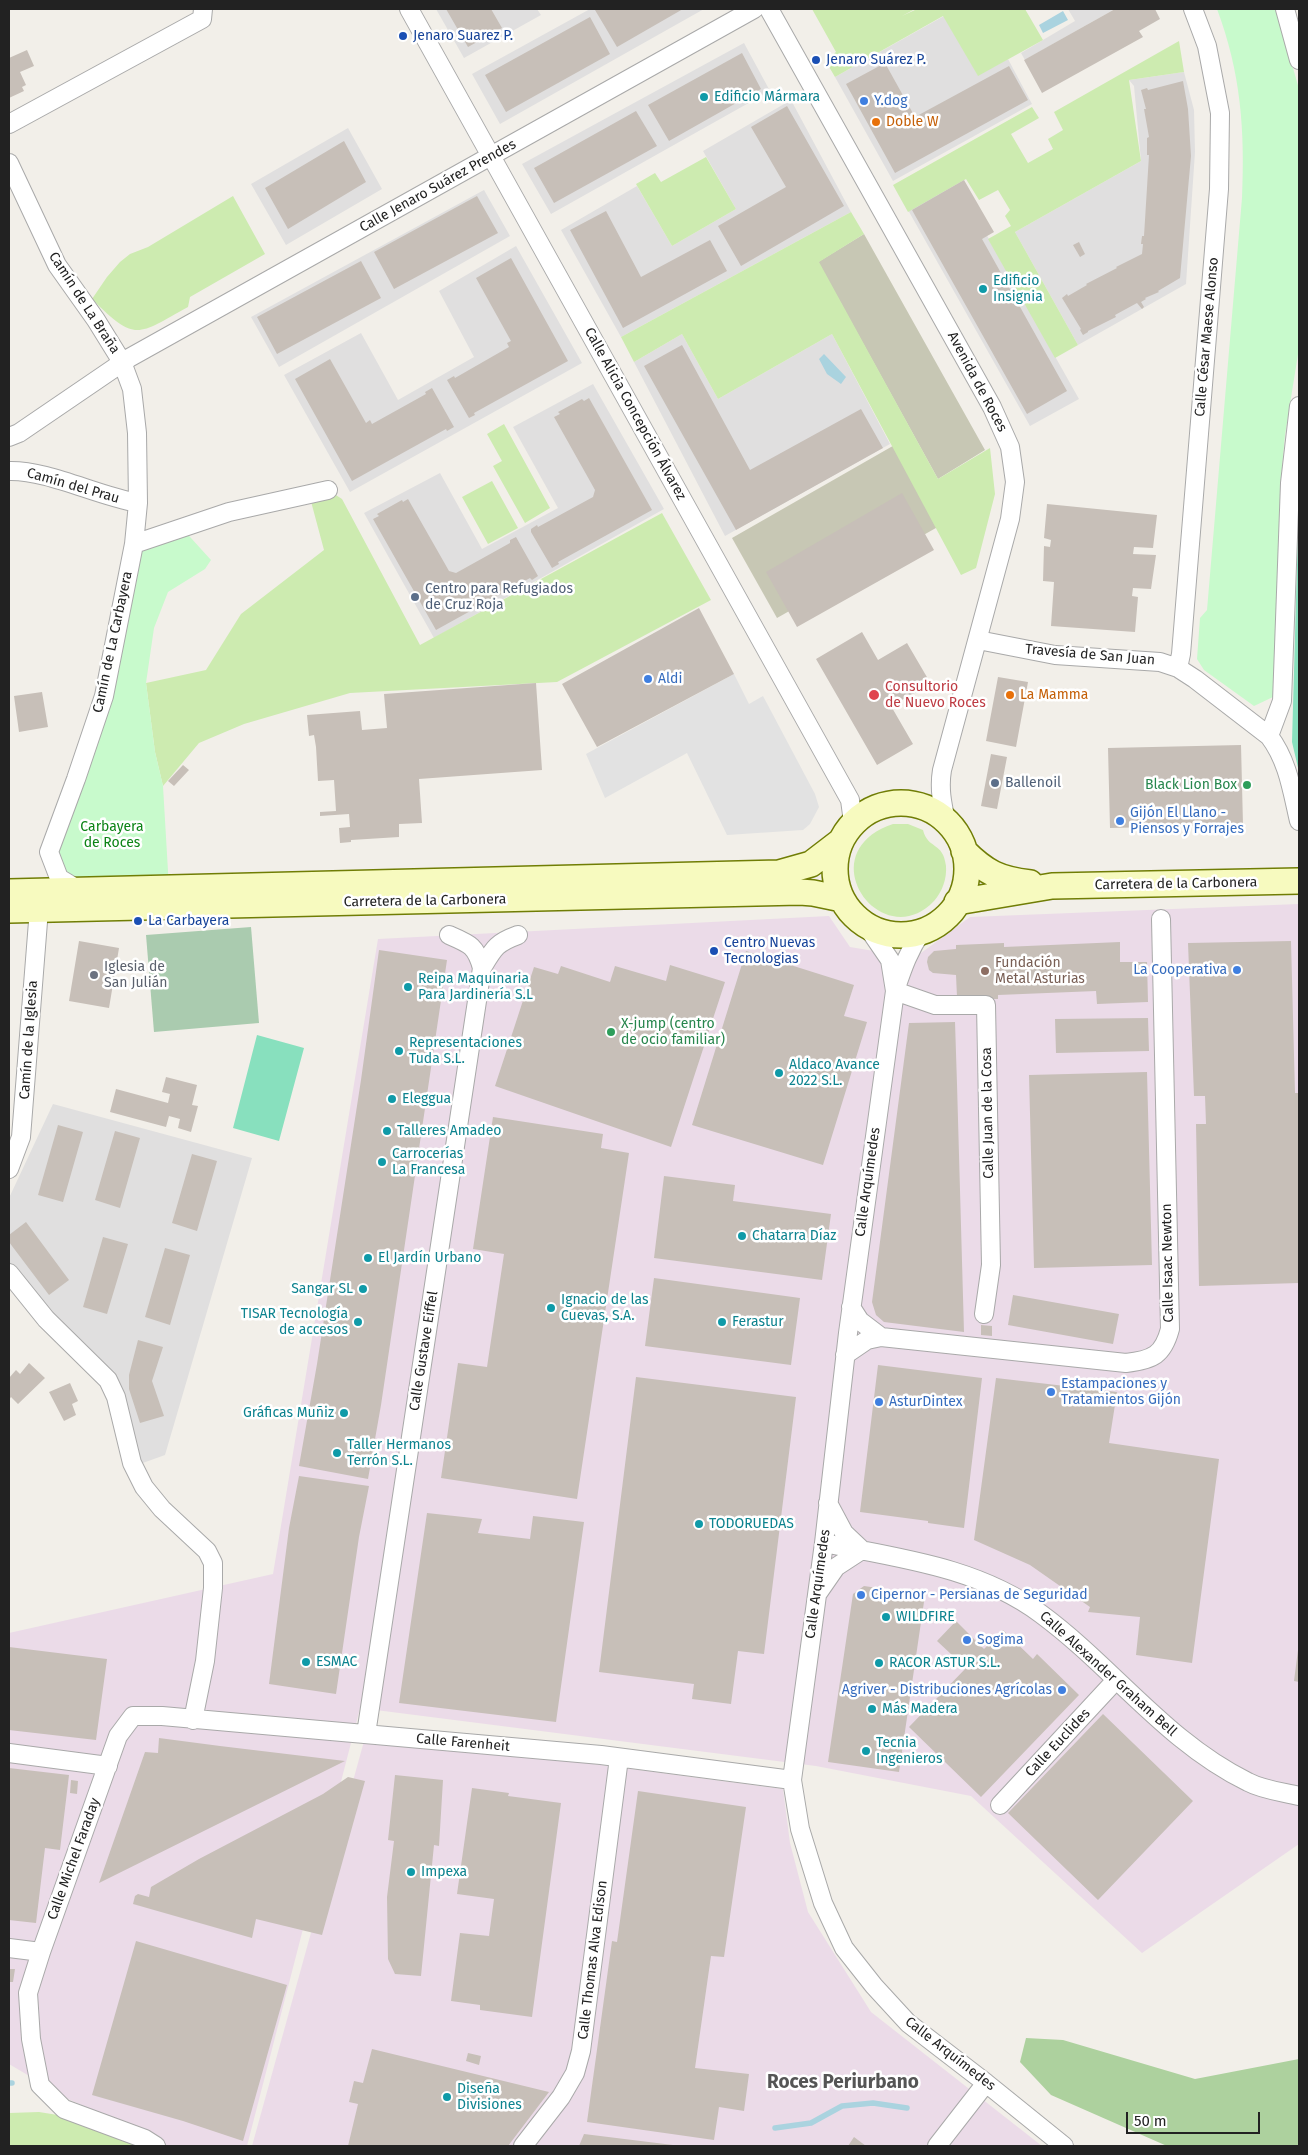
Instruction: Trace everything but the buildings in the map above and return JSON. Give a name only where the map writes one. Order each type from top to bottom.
[{"type":"street","points":[[9,124],[202,19],[203,9]]},
{"type":"street","name":"Calle Alicia Concepción Álvarez","points":[[409,9],[850,800],[847,831]]},
{"type":"street","name":"Calle Jenaro Suárez Prendes","points":[[9,437],[122,362],[754,9]]},
{"type":"street","name":"Avenida de Roces","points":[[769,9],[992,407],[1010,447],[1014,482],[1010,519],[942,770],[941,799],[946,821]]},
{"type":"street","name":"Calle César Maese Alonso","points":[[1178,668],[1181,654],[1219,188],[1220,113],[1207,46],[1193,9]]},
{"type":"street","points":[[1285,9],[1299,60]]},
{"type":"street","name":"Camín de La Braña","points":[[9,163],[57,265],[96,320],[122,362],[132,389],[137,433],[138,503]]},
{"type":"street","points":[[1299,406],[1290,483],[1282,701],[1269,736],[1279,749],[1285,764],[1299,821]]},
{"type":"street","name":"Camín del Prau","points":[[9,471],[22,471],[138,503]]},
{"type":"street","points":[[134,544],[229,512],[328,490]]},
{"type":"street","name":"Camín de La Carbayera","points":[[79,890],[59,878],[49,852],[104,696],[134,544],[138,503]]},
{"type":"street","name":"Travesía de San Juan","points":[[978,640],[1055,655],[1160,662],[1178,668],[1269,736]]},
{"type":"street","points":[[887,803],[912,803],[925,807],[946,821],[957,835],[964,851],[966,877],[958,902],[949,914],[922,932],[902,935],[881,932],[866,925],[842,898],[835,880],[835,860],[847,831],[874,808],[887,803]]},
{"type":"street","name":"Carretera de la Carbonera","points":[[79,890],[780,873],[811,864],[847,831]]},
{"type":"street","points":[[964,851],[979,865],[1003,879],[1052,886]]},
{"type":"street","name":"Carretera de la Carbonera","points":[[1052,886],[1299,881]]},
{"type":"street","points":[[958,902],[1052,886]]},
{"type":"street","points":[[9,892],[79,890]]},
{"type":"street","name":"Carretera de la Carbonera","points":[[9,910],[800,892],[813,892],[842,898]]},
{"type":"street","name":"Camín de la Iglesia","points":[[9,1169],[21,1137],[39,909]]},
{"type":"street","name":"Calle Isaac Newton","points":[[845,1355],[866,1340],[882,1337],[1126,1363],[1146,1361],[1165,1347],[1170,1329],[1161,920]]},
{"type":"street","name":"Calle Arquímedes","points":[[866,925],[890,960],[895,991],[851,1307],[824,1543],[792,1780],[800,1829],[823,1903],[844,1948],[874,1986],[908,2023],[1064,2146]]},
{"type":"street","points":[[895,991],[904,961],[922,932]]},
{"type":"street","points":[[449,935],[469,944],[478,953],[482,968]]},
{"type":"street","name":"Calle Gustave Eiffel","points":[[366,1734],[482,968],[492,951],[502,941],[518,935]]},
{"type":"street","name":"Calle Juan de la Cosa","points":[[895,991],[935,1005],[986,1006],[990,1265],[984,1314]]},
{"type":"street","points":[[9,1273],[46,1319],[108,1380],[116,1397],[132,1462],[144,1487],[162,1509],[207,1551],[213,1563],[213,1588],[205,1661],[193,1720]]},
{"type":"street","name":"Calle Isaac Newton","points":[[851,1307],[860,1321],[882,1337]]},
{"type":"street","points":[[816,1597],[836,1567],[862,1550],[844,1533],[828,1503]]},
{"type":"street","name":"Calle Alexander Graham Bell","points":[[824,1543],[957,1571],[987,1583],[1040,1613],[1079,1645],[1173,1733],[1206,1759],[1250,1783],[1299,1796]]},
{"type":"street","name":"Calle Euclides","points":[[1000,1805],[1116,1680]]},
{"type":"street","name":"Calle Farenheit","points":[[133,1716],[366,1734],[619,1758],[792,1780]]},
{"type":"street","name":"Calle Michel Faraday","points":[[133,1716],[118,1736],[40,1952],[28,1993],[30,2039],[40,2085],[64,2108],[145,2138],[156,2146]]},
{"type":"street","points":[[9,1753],[108,1766]]},
{"type":"street","name":"Calle Thomas Alva Edison","points":[[523,2146],[561,2097],[575,2073],[581,2050],[619,1758]]},
{"type":"street","points":[[9,1948],[40,1952]]},
{"type":"street","points":[[937,2146],[986,2083]]},
{"type":"shaded area","points":[[436,9],[537,9],[541,15],[464,58]]},
{"type":"shaded area","points":[[590,9],[704,9],[500,124],[472,74]]},
{"type":"shaded area","points":[[1068,9],[1115,9],[1025,60],[1021,53],[1075,21]]},
{"type":"shaded area","points":[[944,16],[978,75],[1008,59],[1032,104],[893,181],[835,77]]},
{"type":"shaded area","points":[[744,43],[770,91],[551,214],[522,164]]},
{"type":"shaded area","points":[[1184,72],[1194,110],[1195,152],[1186,284],[1078,345],[1015,232],[1141,161],[1134,86],[1129,80]]},
{"type":"shaded area","points":[[791,100],[851,212],[621,337],[561,230],[637,186],[672,246],[736,209],[703,151]]},
{"type":"shaded area","points":[[348,128],[382,189],[286,245],[251,184]]},
{"type":"shaded area","name":"Edificio Insignia","points":[[958,184],[1079,399],[1030,426],[908,210]]},
{"type":"shaded area","points":[[484,190],[510,236],[279,367],[251,317]]},
{"type":"shaded area","points":[[864,234],[985,450],[938,479],[818,262]]},
{"type":"shaded area","points":[[516,246],[582,363],[350,492],[284,375],[361,333],[398,400],[474,357],[439,291]]},
{"type":"shaded area","points":[[682,334],[718,399],[832,334],[890,444],[725,536],[634,362]]},
{"type":"shaded area","points":[[593,384],[664,509],[434,638],[364,513],[440,473],[482,549],[558,508],[513,427]]},
{"type":"shaded area","points":[[905,439],[950,520],[777,618],[732,538]]},
{"type":"shaded area","points":[[734,674],[749,704],[763,696],[815,794],[819,807],[810,824],[803,830],[727,835],[687,753],[605,798],[586,754]]},
{"type":"shaded area","points":[[1299,904],[1299,1844],[1142,1953],[971,1796],[816,1766],[360,1708],[247,2146],[163,2146],[147,2134],[68,2099],[9,2064],[9,1633],[273,1574],[378,939],[829,916],[850,947],[898,955],[921,953],[970,917]]},
{"type":"shaded area","points":[[53,1104],[252,1158],[165,1455],[140,1464],[118,1382],[46,1310],[9,1262],[9,1198]]},
{"type":"shaded area","points":[[366,1734],[783,1789],[790,1843],[808,1912],[871,2012],[1042,2146],[252,2146]]},
{"type":"green space","points":[[812,9],[915,9],[902,16],[917,9],[1025,9],[1043,40],[978,76],[943,16],[835,77],[825,60],[836,52]]},
{"type":"green space","points":[[1217,9],[1276,9],[1299,89],[1299,348],[1285,435],[1281,479],[1273,697],[1254,706],[1204,670],[1197,659],[1200,618],[1207,610],[1243,173],[1240,102],[1231,56]]},
{"type":"green space","points":[[1179,41],[1184,72],[1129,80],[1141,161],[1015,232],[1078,345],[1055,358],[988,239],[1011,226],[1005,216],[1010,210],[998,190],[979,200],[966,179],[908,212],[893,185],[1032,107],[1039,118],[1011,134],[1028,163],[1053,149],[1048,139],[1063,130],[1054,112]]},
{"type":"green space","points":[[706,157],[736,209],[672,246],[636,184],[655,173],[661,182]]},
{"type":"green space","points":[[233,196],[265,254],[190,297],[188,307],[147,328],[137,330],[118,323],[92,299],[107,277],[130,254],[148,247]]},
{"type":"green space","points":[[851,212],[864,234],[819,262],[938,479],[990,448],[995,494],[976,568],[961,575],[832,334],[718,399],[682,334],[634,362],[621,337]]},
{"type":"green space","points":[[504,424],[550,508],[525,523],[493,466],[502,461],[487,434]]},
{"type":"green space","points":[[492,481],[518,528],[488,544],[462,497]]},
{"type":"green space","points":[[328,490],[342,499],[420,645],[662,513],[711,600],[557,682],[350,693],[244,724],[199,743],[163,786],[155,752],[146,683],[206,670],[241,614],[324,550],[309,494]]},
{"type":"green space","points":[[1299,494],[1299,772],[1292,742]]},
{"type":"green space","name":"Carbayera de Roces","points":[[181,527],[211,560],[205,569],[168,592],[154,628],[146,683],[155,752],[163,786],[169,888],[79,890],[51,863],[76,779],[134,544]]},
{"type":"green space","points":[[893,824],[908,824],[923,830],[928,841],[942,853],[946,866],[946,876],[939,894],[934,901],[914,915],[894,916],[876,908],[862,894],[854,876],[856,856],[868,838]]},
{"type":"green space","points":[[251,927],[259,1023],[154,1032],[146,935]]},
{"type":"green space","points":[[257,1035],[304,1048],[279,1141],[233,1128]]},
{"type":"green space","points":[[1026,2038],[1063,2040],[1195,2079],[1299,2059],[1299,2146],[1167,2146],[1051,2095],[1020,2062]]},
{"type":"green space","points":[[39,2112],[64,2116],[141,2146],[9,2146],[9,2113]]},
{"type":"water","points":[[1063,11],[1068,20],[1043,33],[1039,25]]},
{"type":"water","points":[[824,354],[846,377],[841,384],[827,374],[819,359]]},
{"type":"waterway","points":[[775,2128],[811,2123],[842,2106],[873,2103],[907,2108]]},
{"type":"place","name":"Jenaro Suarez P.","points":[[403,36]]},
{"type":"place","name":"Jenaro Suárez P.","points":[[816,60]]},
{"type":"place","name":"Edificio Mármara","points":[[704,97]]},
{"type":"place","name":"Y.dog","points":[[864,101]]},
{"type":"place","name":"Doble W","points":[[876,122]]},
{"type":"place","name":"Edificio Insignia","points":[[983,289]]},
{"type":"place","name":"Centro para Refugiados de Cruz Roja","points":[[415,597]]},
{"type":"place","name":"Aldi","points":[[648,679]]},
{"type":"place","name":"Consultorio de Nuevo Roces","points":[[874,695]]},
{"type":"place","name":"La Mamma","points":[[1010,695]]},
{"type":"place","name":"Ballenoil","points":[[995,783]]},
{"type":"place","name":"Black Lion Box","points":[[1247,785]]},
{"type":"place","name":"Gijón El Llano - Piensos y Forrajes","points":[[1120,821]]},
{"type":"place","name":"La Carbayera","points":[[138,921]]},
{"type":"place","name":"Centro Nuevas Tecnologias","points":[[714,951]]},
{"type":"place","name":"La Cooperativa","points":[[1237,970]]},
{"type":"place","name":"Fundación Metal Asturias","points":[[985,971]]},
{"type":"place","name":"Iglesia de San Julián","points":[[94,975]]},
{"type":"place","name":"Reipa Maquinaria Para Jardinería S.L","points":[[408,987]]},
{"type":"place","name":"X-jump (centro de ocio familiar)","points":[[611,1032]]},
{"type":"place","name":"Representaciones Tuda S.L.","points":[[399,1051]]},
{"type":"place","name":"Aldaco Avance 2022 S.L.","points":[[779,1073]]},
{"type":"place","name":"Eleggua","points":[[392,1099]]},
{"type":"place","name":"Talleres Amadeo","points":[[387,1131]]},
{"type":"place","name":"Carrocerías La Francesa","points":[[382,1162]]},
{"type":"place","name":"Chatarra Díaz","points":[[742,1236]]},
{"type":"place","name":"El Jardín Urbano","points":[[368,1258]]},
{"type":"place","name":"Sangar SL","points":[[363,1289]]},
{"type":"place","name":"Ignacio de las Cuevas, S.A.","points":[[551,1308]]},
{"type":"place","name":"TISAR Tecnología de accesos","points":[[358,1322]]},
{"type":"place","name":"Ferastur","points":[[722,1322]]},
{"type":"place","name":"Estampaciones y Tratamientos Gijón","points":[[1051,1392]]},
{"type":"place","name":"AsturDintex","points":[[879,1402]]},
{"type":"place","name":"Gráficas Muñiz","points":[[344,1413]]},
{"type":"place","name":"Taller Hermanos Terrón S.L.","points":[[337,1453]]},
{"type":"place","name":"TODORUEDAS","points":[[699,1524]]},
{"type":"place","name":"Cipernor - Persianas de Seguridad","points":[[861,1595]]},
{"type":"place","name":"WILDFIRE","points":[[886,1617]]},
{"type":"place","name":"Sogima","points":[[967,1640]]},
{"type":"place","name":"ESMAC","points":[[306,1662]]},
{"type":"place","name":"RACOR ASTUR S.L.","points":[[879,1663]]},
{"type":"place","name":"Agriver - Distribuciones Agrícolas","points":[[1062,1690]]},
{"type":"place","name":"Más Madera","points":[[872,1709]]},
{"type":"place","name":"Tecnia Ingenieros","points":[[866,1751]]},
{"type":"place","name":"Impexa","points":[[411,1872]]},
{"type":"place","name":"Diseña Divisiones","points":[[447,2097]]},
{"type":"district","name":"Roces Periurbano","points":[[843,2083]]}]
